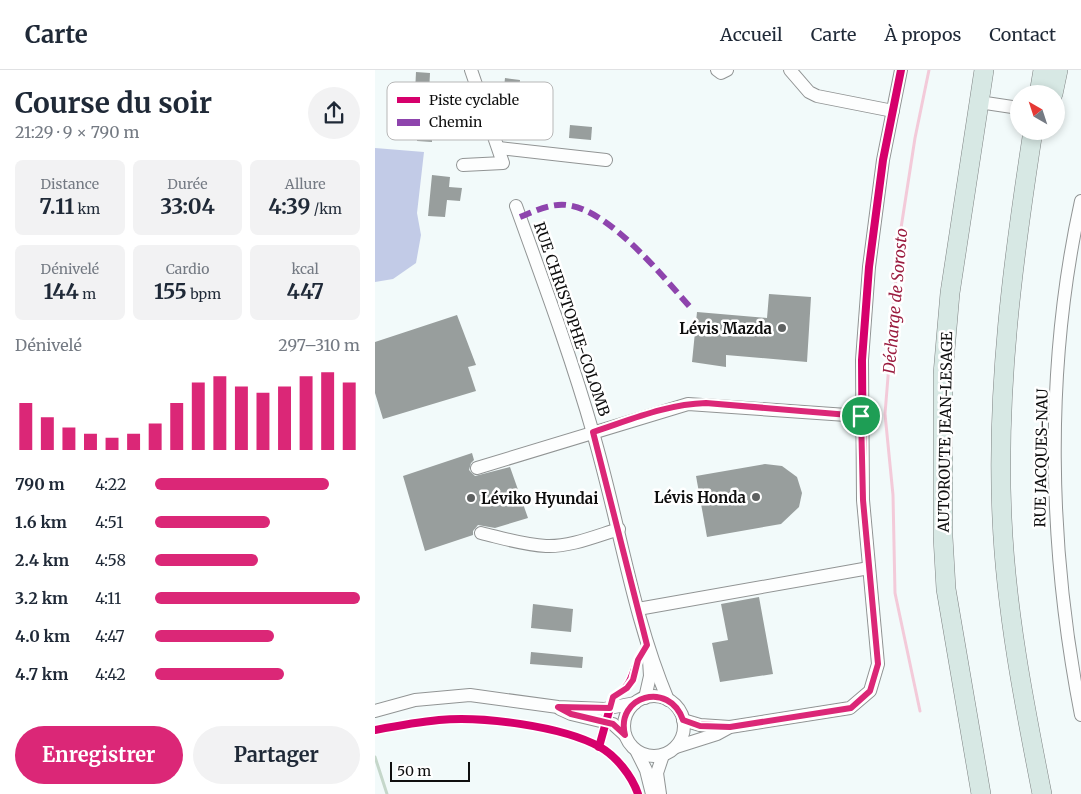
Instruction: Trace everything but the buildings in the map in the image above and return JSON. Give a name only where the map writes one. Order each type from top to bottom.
[{"type":"highway","points":[[950,293],[951,246],[973,70]]},
{"type":"highway","name":"AUTOROUTE JEAN-LESAGE","points":[[981,794],[946,589],[943,537],[943,374],[950,293],[984,70]]},
{"type":"highway","points":[[1040,85],[1043,70]]},
{"type":"highway","points":[[1055,85],[1059,70]]},
{"type":"highway","points":[[1032,140],[1016,253],[1002,388],[1002,517],[1012,623],[1042,794]]},
{"type":"highway","points":[[1016,253],[1024,231],[1043,140]]},
{"type":"street","points":[[471,70],[475,82]]},
{"type":"street","points":[[717,70],[721,73],[727,70]]},
{"type":"street","points":[[790,70],[809,92],[817,96],[893,111]]},
{"type":"street","points":[[683,720],[700,726],[730,727],[851,708],[870,691],[878,664],[863,500],[862,360],[869,267],[883,160],[901,70]]},
{"type":"street","points":[[979,102],[1010,107]]},
{"type":"street","points":[[463,165],[503,163],[496,140]]},
{"type":"street","points":[[499,148],[606,160]]},
{"type":"street","name":"RUE JACQUES-NAU","points":[[1081,201],[1064,297],[1059,360],[1055,477],[1056,536],[1060,584],[1070,657],[1081,715]]},
{"type":"street","name":"RUE CHRISTOPHE-COLOMB","points":[[516,206],[563,339],[593,432],[639,609],[647,645],[650,676],[639,700]]},
{"type":"street","points":[[477,468],[669,407],[688,404],[861,416]]},
{"type":"street","points":[[481,533],[517,542],[547,546],[587,539],[619,529]]},
{"type":"street","points":[[639,609],[869,568]]},
{"type":"street","name":"RUE CHRISTOPHE-COLOMB","points":[[647,645],[668,700]]},
{"type":"street","points":[[375,711],[415,700],[470,695],[558,707],[605,709],[655,696],[668,700],[679,709],[683,720],[682,736],[675,747]]},
{"type":"street","points":[[639,700],[624,718],[625,735],[629,745],[637,752],[646,770],[652,794]]},
{"type":"street","points":[[558,707],[571,714],[613,724],[625,735]]},
{"type":"street","points":[[637,752],[653,757],[663,755],[675,747],[717,734],[730,727]]},
{"type":"street","points":[[660,794],[657,773],[663,755]]},
{"type":"shaded area","points":[[375,148],[424,152],[417,213],[421,235],[416,263],[393,279],[375,282]]},
{"type":"waterway","name":"Décharge de Sorosto","points":[[920,711],[895,593],[893,495],[885,414],[899,241],[915,138],[929,70]]},
{"type":"railway","points":[[375,757],[387,794]]},
{"type":"marked path","points":[[520,217],[543,208],[567,205],[584,210],[601,219],[635,247],[691,308]]},
{"type":"cycle path","points":[[683,720],[700,725],[730,727],[850,708],[870,691],[878,664],[863,500],[862,360],[869,267],[883,160],[901,70]]},
{"type":"cycle path","points":[[599,747],[613,697],[629,683],[639,658],[647,645]]},
{"type":"cycle path","points":[[375,730],[423,722],[457,719],[499,721],[565,733],[606,751],[628,774],[638,794]]},
{"type":"place","name":"Lévis Mazda","points":[[782,328]]},
{"type":"place","name":"Lévis Honda","points":[[756,497]]},
{"type":"place","name":"Léviko Hyundai","points":[[471,498]]},
{"type":"route","points":[[706,403],[861,416],[863,500],[878,664],[870,691],[851,708],[730,727],[700,726],[683,720],[679,709],[666,698],[649,696],[640,699],[631,706],[624,718],[623,729],[625,735],[613,724],[571,714],[558,707],[610,708],[613,697],[627,688],[633,680],[636,664],[647,645],[629,567],[593,432],[669,407],[688,404],[706,403]]}]
